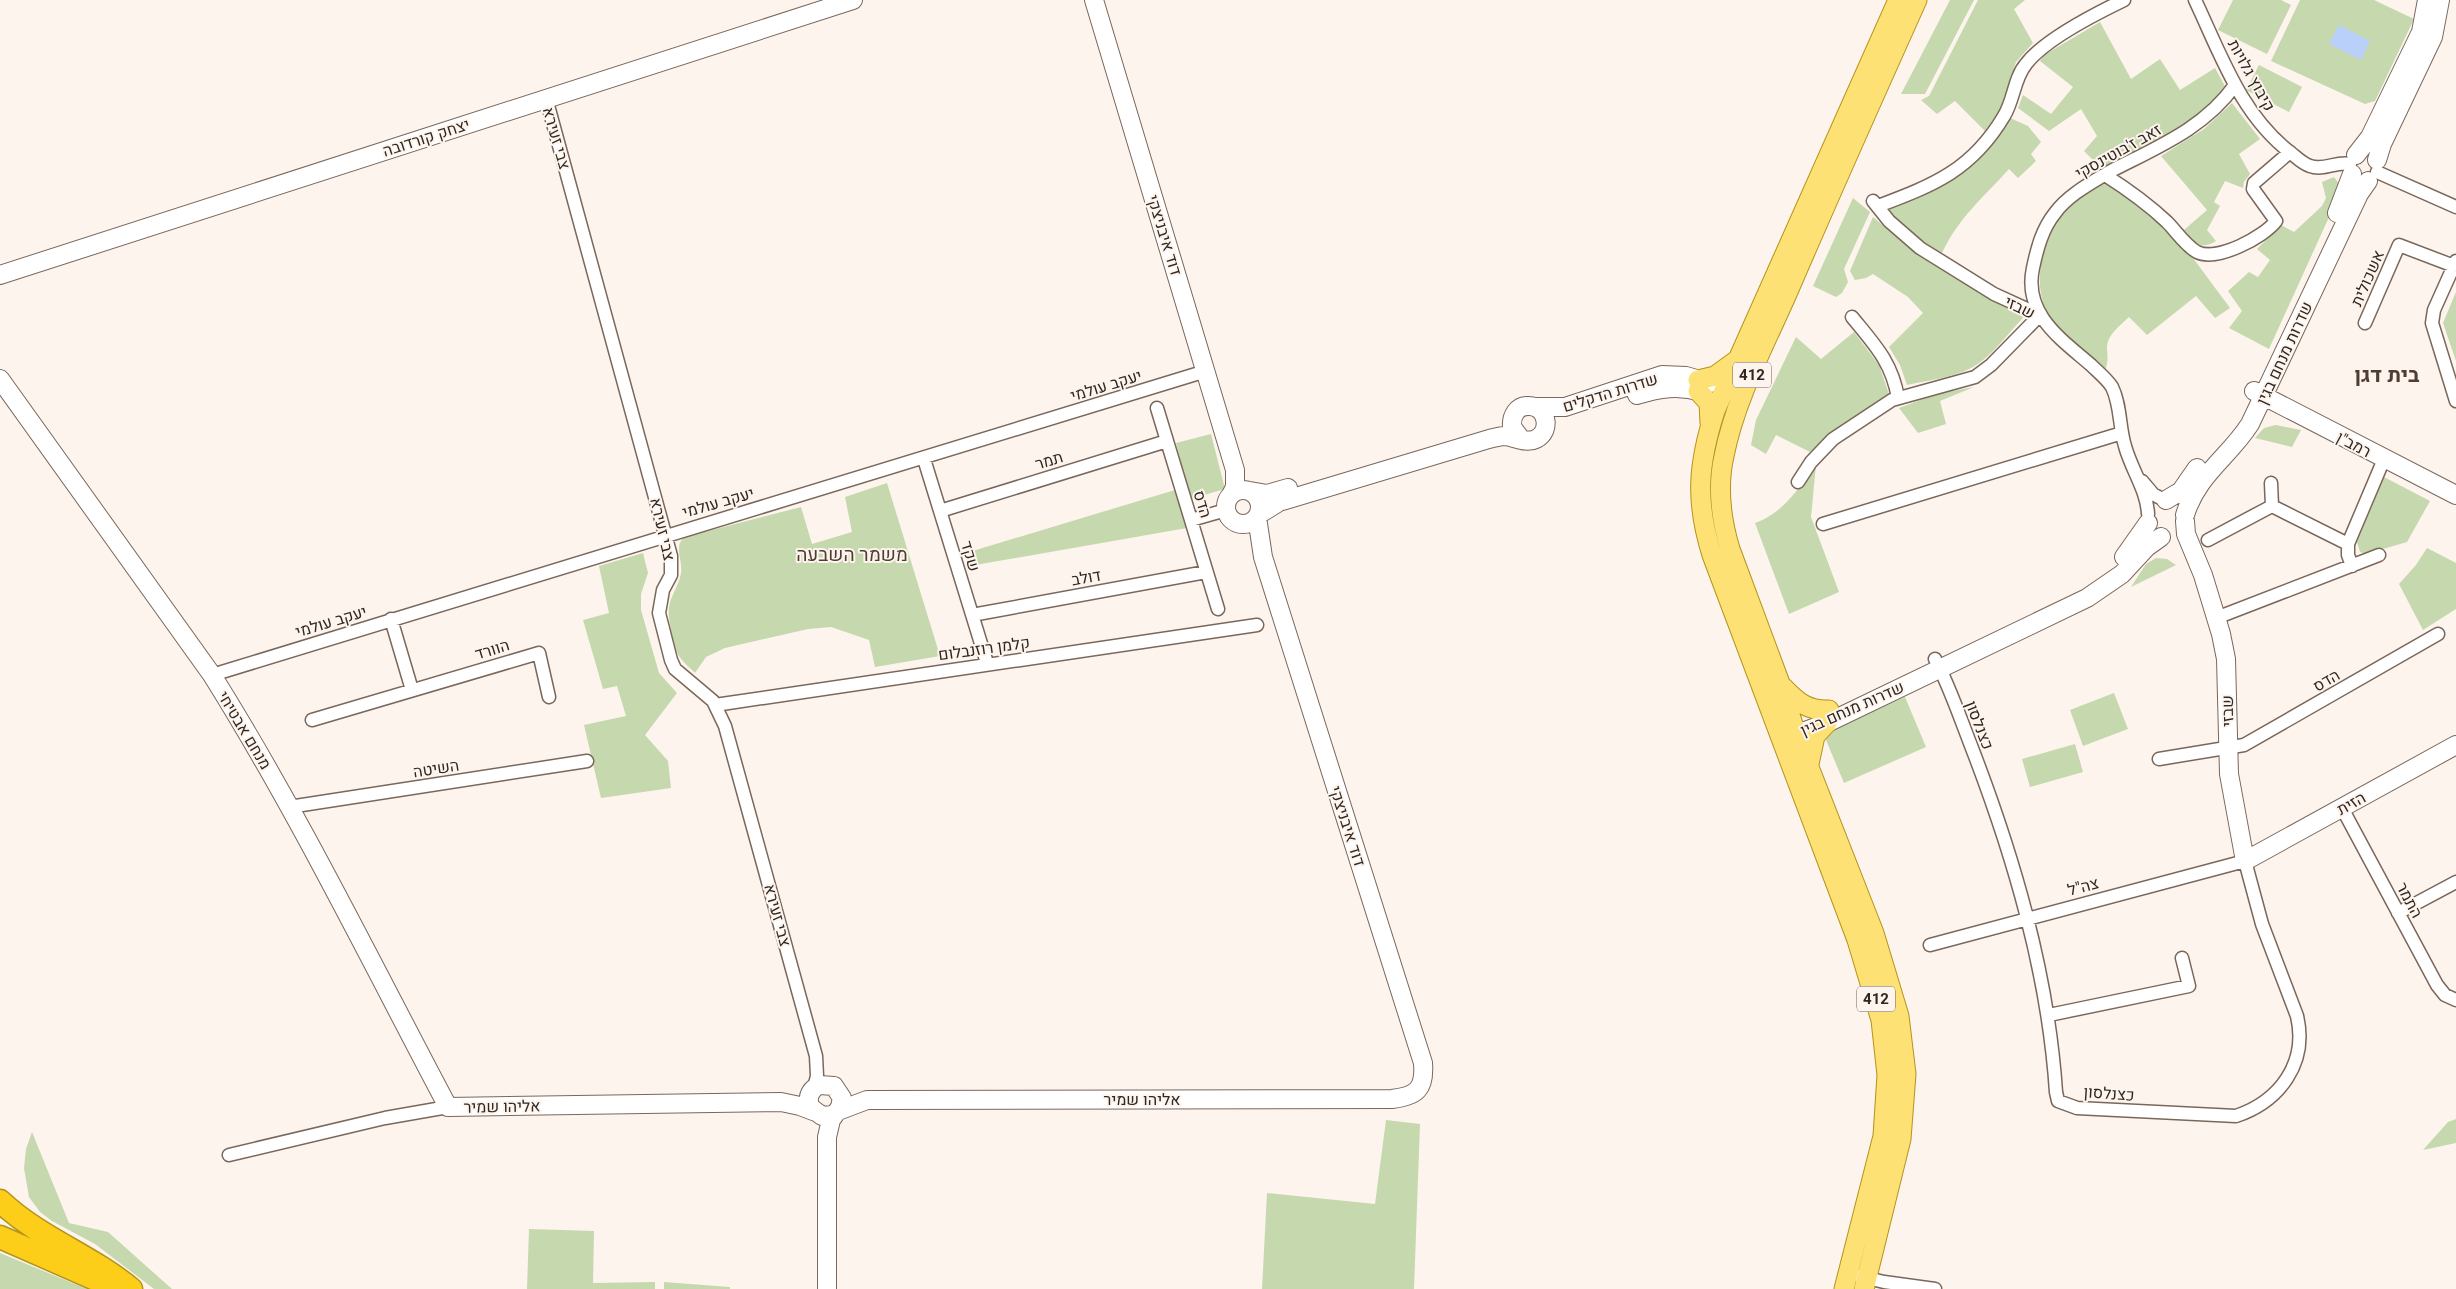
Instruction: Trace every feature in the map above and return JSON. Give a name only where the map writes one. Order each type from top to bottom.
[{"type":"highway","points":[[0,1201],[27,1224],[104,1268],[131,1289]]},
{"type":"highway","points":[[0,1237],[116,1289]]},
{"type":"main road","name":"412","points":[[1865,1283],[1901,1139],[1906,1083],[1904,1044],[1894,994],[1885,964],[1809,764],[1791,731],[1705,532],[1700,480],[1702,457],[1723,393],[1898,0]]},
{"type":"main road","name":"412","points":[[1846,1281],[1883,1136],[1887,1075],[1881,1020],[1791,731],[1782,686],[1730,549],[1721,508],[1720,486],[1724,457],[1741,400],[1917,0]]},
{"type":"main road","points":[[1710,428],[1709,404],[1698,385],[1715,376],[1739,357]]},
{"type":"main road","points":[[1782,686],[1803,706],[1828,716],[1815,736],[1809,764]]},
{"type":"street","name":"יצחק קורדובה","points":[[0,275],[852,0]]},
{"type":"street","name":"דוד איבניצקי","points":[[1094,0],[1235,470],[1236,487],[1228,503]]},
{"type":"street","name":"שבזי","points":[[2124,0],[2076,26],[2033,56],[2024,65],[2006,115],[1991,135],[1956,171],[1912,194],[1875,203],[1889,221],[1920,248],[1994,294],[2040,315],[2048,327],[2103,376],[2111,386],[2117,400],[2125,447],[2148,507],[2148,518]]},
{"type":"street","name":"קיבוץ גלויות","points":[[2195,0],[2236,85],[2256,120],[2275,141],[2309,166],[2321,168],[2341,162],[2352,164]]},
{"type":"street","name":"שדרות מנחם בגין","points":[[2185,518],[2196,490],[2211,468],[2236,443],[2250,424],[2259,393],[2344,199],[2352,164],[2370,137],[2420,32],[2427,0]]},
{"type":"street","name":"שדרות מנחם בגין","points":[[2165,500],[2180,490],[2208,454],[2228,436],[2259,393],[2359,194],[2374,171],[2382,144],[2433,37],[2440,0]]},
{"type":"street","name":"זאב ז'בוטינסקי","points":[[2040,315],[2036,310],[2030,281],[2037,246],[2055,211],[2072,196],[2105,175],[2189,130],[2210,114],[2236,85]]},
{"type":"street","name":"צבי זעירא","points":[[546,98],[667,534],[672,567],[659,613],[671,660],[675,669],[715,705],[725,726],[816,1056],[817,1076],[812,1090]]},
{"type":"street","points":[[2105,175],[2152,209],[2196,252],[2213,254],[2247,244],[2270,228],[2276,221],[2253,189],[2254,182],[2290,152]]},
{"type":"street","points":[[2374,171],[2358,180],[2352,164],[2365,152],[2374,171],[2456,208]]},
{"type":"street","name":"אשכולית","points":[[2365,323],[2399,245],[2455,264]]},
{"type":"street","points":[[2455,264],[2434,310],[2432,322],[2456,401]]},
{"type":"street","points":[[1798,482],[1811,462],[1834,439],[1898,398],[1974,377],[1991,365],[2040,315]]},
{"type":"street","points":[[1852,316],[1889,365],[1898,398]]},
{"type":"street","name":"יעקב עולמי","points":[[212,675],[667,534],[924,458],[1206,371]]},
{"type":"street","name":"שדרות הדקלים","points":[[1537,407],[1565,407],[1662,375],[1674,374],[1698,385],[1741,400]]},
{"type":"street","name":"מנחם אבטיחי","points":[[0,379],[212,675],[289,808],[448,1107]]},
{"type":"street","name":"שדרות הדקלים","points":[[1545,430],[1561,420],[1649,391],[1698,385]]},
{"type":"street","name":"רמב\"ן","points":[[2259,393],[2456,495]]},
{"type":"street","points":[[1191,520],[1228,503],[1240,490],[1267,494],[1275,492],[1477,432],[1498,424],[1525,406],[1537,407],[1546,420],[1545,430],[1542,435],[1532,441],[1506,436],[1489,439],[1279,502],[1251,522],[1238,524],[1231,520],[1228,503]]},
{"type":"street","name":"הדס","points":[[1157,408],[1218,609]]},
{"type":"street","points":[[2250,424],[2269,414],[2292,410]]},
{"type":"street","points":[[1515,412],[1512,427],[1520,439]]},
{"type":"street","points":[[1823,524],[2122,433]]},
{"type":"street","name":"תמר","points":[[940,511],[1167,441]]},
{"type":"street","name":"שקד","points":[[924,458],[987,663]]},
{"type":"street","points":[[2352,566],[2348,555],[2348,544],[2384,459]]},
{"type":"street","name":"דוד איבניצקי","points":[[1235,470],[1249,491]]},
{"type":"street","name":"שבזי","points":[[2137,475],[2153,494],[2165,500]]},
{"type":"street","points":[[2271,483],[2272,506]]},
{"type":"street","points":[[1249,491],[1259,502],[1257,516]]},
{"type":"street","points":[[2162,538],[2170,538],[2180,532],[2185,518],[2178,504],[2165,500],[2154,504],[2148,518],[2153,533],[2162,538],[2177,544],[2199,564]]},
{"type":"street","points":[[2272,506],[2348,544]]},
{"type":"street","points":[[2208,540],[2272,506]]},
{"type":"street","name":"דוד איבניצקי","points":[[1257,516],[1263,557],[1423,1063],[1423,1082],[1415,1092]]},
{"type":"street","name":"שדרות מנחם בגין","points":[[1938,663],[2095,581],[2125,556],[2148,518]]},
{"type":"street","name":"שבזי","points":[[2185,518],[2188,542],[2199,564],[2216,618],[2226,659],[2229,774],[2244,860]]},
{"type":"street","name":"דוד איבניצקי","points":[[1238,524],[1263,557]]},
{"type":"street","name":"שדרות מנחם בגין","points":[[1791,731],[1828,716],[1938,663],[2101,590],[2122,574],[2147,547],[2162,538]]},
{"type":"street","points":[[2216,618],[2379,555]]},
{"type":"street","name":"דולב","points":[[972,615],[1206,572]]},
{"type":"street","points":[[392,619],[412,690]]},
{"type":"street","name":"קלמן רוזנבלום","points":[[715,705],[987,663],[1257,625]]},
{"type":"street","name":"הדס","points":[[2159,759],[2244,745],[2438,634]]},
{"type":"street","name":"הוורד","points":[[312,720],[539,653],[549,697]]},
{"type":"street","name":"כצנלסון","points":[[1938,663],[1997,816],[2027,918],[2049,1015],[2058,1101],[2066,1106],[2236,1116],[2249,1112],[2263,1103],[2288,1077],[2296,1062],[2301,1032],[2297,1016],[2262,924],[2244,860]]},
{"type":"street","name":"הזית","points":[[2244,860],[2456,745]]},
{"type":"street","name":"השיטה","points":[[289,808],[587,761]]},
{"type":"street","name":"התמר","points":[[2342,808],[2437,986],[2445,995],[2456,1000]]},
{"type":"street","name":"צה\"ל","points":[[1930,945],[2244,860]]},
{"type":"street","points":[[2398,913],[2456,882]]},
{"type":"street","points":[[2049,1015],[2189,986],[2182,958]]},
{"type":"street","name":"צבי זעירא","points":[[816,1056],[836,1087]]},
{"type":"street","points":[[825,1113],[809,1102],[812,1090],[824,1083],[836,1087],[842,1102],[825,1113],[822,1120],[827,1137],[827,1289]]},
{"type":"street","name":"אליהו שמיר","points":[[836,1087],[867,1100]]},
{"type":"street","name":"אליהו שמיר","points":[[781,1102],[812,1090]]},
{"type":"street","name":"אליהו שמיר","points":[[229,1155],[385,1118],[448,1107],[781,1102],[825,1113],[867,1100],[1392,1099],[1406,1097],[1415,1092]]},
{"type":"street","points":[[1846,1281],[1884,1282],[1935,1289]]},
{"type":"green space","points":[[1950,0],[1974,0],[1925,94],[1901,94]]},
{"type":"green space","points":[[1978,0],[2025,0],[2014,9],[2033,43],[2016,62],[2001,108],[1985,131],[1955,101],[1937,114],[1921,100],[1929,96]]},
{"type":"green space","points":[[2233,0],[2281,0],[2291,5],[2267,54],[2218,30]]},
{"type":"green space","points":[[2300,0],[2374,0],[2414,19],[2375,101],[2365,104],[2271,61]]},
{"type":"green space","points":[[2100,22],[2131,79],[2160,59],[2180,90],[2215,68],[2225,86],[2209,108],[2186,124],[2098,171],[2093,160],[2084,151],[2097,136],[2081,109],[2049,131],[2018,108],[2023,95],[2051,114],[2073,87],[2040,61],[2044,55]]},
{"type":"green space","points":[[2259,65],[2302,87],[2289,112],[2246,90]]},
{"type":"green space","points":[[2232,103],[2260,139],[2239,154],[2250,174],[2244,182],[2243,188],[2225,181],[2214,202],[2220,206],[2207,230],[2216,241],[2201,245],[2194,241],[2184,230],[2207,210],[2161,156],[2204,129]]},
{"type":"green space","points":[[2010,118],[2028,126],[2041,142],[2031,154],[2036,161],[2018,178],[2009,169],[1964,218],[1942,253],[1920,240],[1885,208],[1912,198]]},
{"type":"green space","points":[[2334,177],[2340,185],[2340,193],[2269,349],[2229,328],[2242,311],[2228,291],[2249,272],[2258,277],[2270,260],[2257,249],[2281,225],[2294,232],[2322,206],[2326,198],[2322,182]]},
{"type":"green space","points":[[2106,180],[2171,234],[2193,258],[2230,308],[2215,318],[2196,296],[2147,335],[2129,317],[2115,330],[2108,342],[2105,370],[2066,334],[2048,314],[2040,287],[2040,272],[2046,243],[2060,217],[2072,202]]},
{"type":"green space","points":[[1853,198],[1870,212],[1844,269],[1848,282],[1842,293],[1836,297],[1813,286]]},
{"type":"green space","points":[[1873,217],[1917,254],[1945,268],[1980,294],[2024,317],[1992,352],[1978,364],[1948,376],[1907,385],[1900,365],[1889,347],[1923,313],[1908,297],[1873,274],[1866,278],[1855,280],[1850,271]]},
{"type":"green space","points":[[2456,292],[2456,361],[2443,323]]},
{"type":"green space","points":[[1854,332],[1879,365],[1889,394],[1824,439],[1810,452],[1776,435],[1766,454],[1751,445],[1756,420],[1796,337],[1821,359]]},
{"type":"green space","points":[[1974,387],[1940,401],[1946,424],[1918,433],[1899,408],[1936,394]]},
{"type":"green space","points":[[2276,425],[2301,430],[2292,447],[2255,438],[2264,428]]},
{"type":"green space","points":[[1211,434],[1225,489],[1190,499],[1176,443]]},
{"type":"green space","points":[[1816,465],[1811,517],[1839,592],[1789,614],[1755,523],[1765,519],[1782,507]]},
{"type":"green space","points":[[2384,477],[2430,501],[2407,542],[2366,554],[2360,552],[2357,542]]},
{"type":"green space","points":[[887,483],[940,656],[875,667],[869,640],[831,627],[808,629],[725,648],[706,657],[695,673],[682,660],[675,646],[669,611],[681,573],[679,549],[681,540],[685,537],[801,507],[812,544],[852,532],[845,497]]},
{"type":"green space","points":[[1175,490],[1187,528],[970,566],[966,553]]},
{"type":"green space","points":[[2427,548],[2456,563],[2456,609],[2423,630],[2399,584],[2416,565]]},
{"type":"green space","points":[[643,553],[648,573],[641,594],[641,610],[659,673],[677,693],[645,735],[668,761],[671,788],[601,798],[584,725],[626,716],[617,686],[603,689],[583,620],[609,613],[599,566]]},
{"type":"green space","points":[[2156,558],[2167,559],[2176,565],[2131,587],[2146,564]]},
{"type":"green space","points":[[2114,693],[2128,729],[2083,746],[2070,710]]},
{"type":"green space","points":[[1905,697],[1926,747],[1844,783],[1823,733]]},
{"type":"green space","points":[[2075,744],[2083,772],[2030,787],[2022,759]]},
{"type":"green space","points":[[2456,1119],[2456,1143],[2423,1150],[2448,1122]]},
{"type":"green space","points":[[1386,1120],[1420,1124],[1414,1289],[1262,1289],[1267,1193],[1375,1204]]},
{"type":"green space","points":[[32,1132],[69,1223],[108,1232],[172,1289],[154,1289],[95,1244],[52,1221],[40,1212],[29,1197],[24,1168],[26,1149]]},
{"type":"green space","points":[[529,1229],[594,1231],[593,1283],[655,1282],[655,1289],[527,1289]]},
{"type":"green space","points":[[0,1253],[87,1289],[0,1289]]},
{"type":"green space","points":[[664,1282],[730,1287],[730,1289],[664,1289]]},
{"type":"water","points":[[2339,25],[2370,41],[2361,60],[2329,44]]},
{"type":"district","name":"בית דגן","points":[[2387,375]]},
{"type":"district","name":"משמר השבעה","points":[[852,554]]}]
